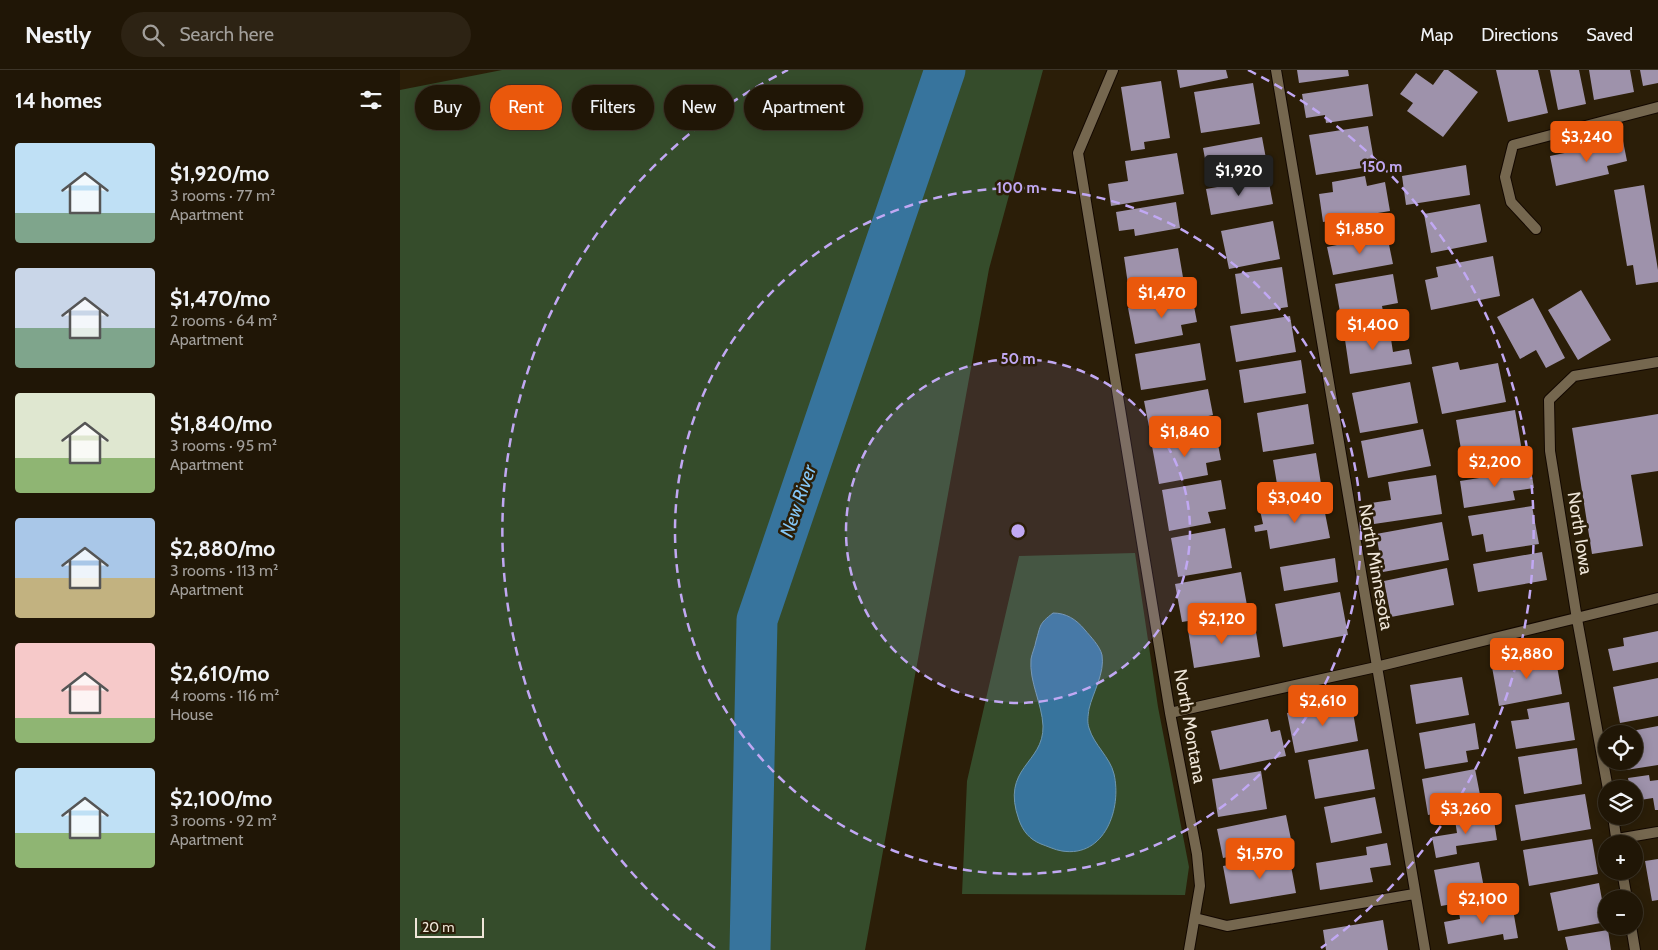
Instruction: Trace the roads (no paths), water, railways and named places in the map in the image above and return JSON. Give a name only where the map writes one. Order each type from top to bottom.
[{"type":"lane","name":"North Montana","points":[[1113,70],[1078,153],[1170,713],[1197,854],[1200,886],[1189,950]]},
{"type":"lane","name":"North Minnesota","points":[[1276,70],[1425,950]]},
{"type":"lane","points":[[1536,229],[1511,202],[1505,177],[1513,145],[1658,107]]},
{"type":"lane","name":"North Iowa","points":[[1606,780],[1577,619],[1550,451],[1549,400],[1574,376],[1658,362]]},
{"type":"lane","points":[[1170,713],[1376,667],[1658,598]]},
{"type":"lane","points":[[1643,835],[1658,832]]},
{"type":"lane","points":[[1195,918],[1227,926],[1414,894]]},
{"type":"lane","points":[[1632,935],[1635,950]]},
{"type":"water","points":[[1053,613],[1066,615],[1082,626],[1095,641],[1101,652],[1102,669],[1089,709],[1088,723],[1094,740],[1112,768],[1116,787],[1112,815],[1107,828],[1099,839],[1089,847],[1077,851],[1062,851],[1033,840],[1019,820],[1015,802],[1015,788],[1019,777],[1037,749],[1041,739],[1042,717],[1032,676],[1031,659],[1041,625]]},
{"type":"waterway","name":"New River","points":[[750,950],[757,620],[945,70]]}]
